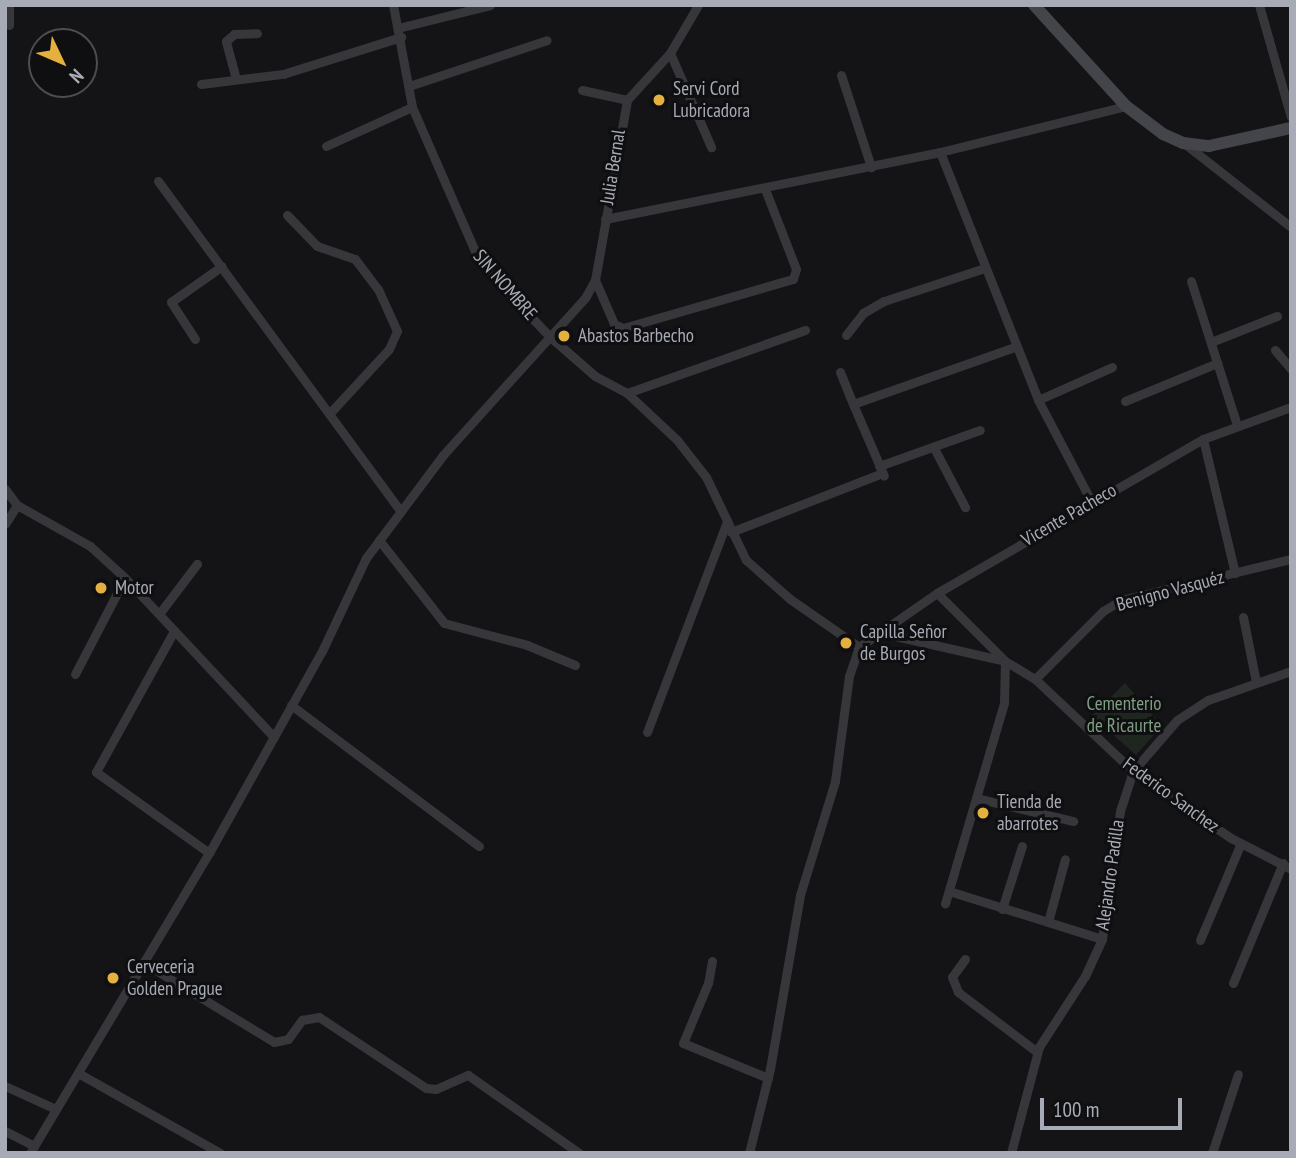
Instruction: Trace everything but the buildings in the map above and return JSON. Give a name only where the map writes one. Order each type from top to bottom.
[{"type":"main road","points":[[1034,5],[1126,106],[1143,121],[1183,143],[1234,143],[1291,128]]},
{"type":"street","points":[[9,5],[9,25]]},
{"type":"street","name":"SIN NOMBRE","points":[[393,5],[412,107],[480,263],[548,335],[595,376],[627,393],[696,464],[746,560],[763,577],[859,647]]},
{"type":"street","points":[[201,84],[300,70],[400,33],[490,5]]},
{"type":"street","points":[[582,90],[627,100],[670,54],[698,5]]},
{"type":"street","points":[[1259,5],[1291,117]]},
{"type":"street","points":[[236,79],[226,41],[234,34],[257,33]]},
{"type":"street","points":[[409,86],[547,40]]},
{"type":"street","points":[[670,54],[682,72],[710,147]]},
{"type":"street","points":[[841,75],[872,167]]},
{"type":"street","name":"Julia Bernal","points":[[32,1150],[209,853],[379,540],[400,511],[548,335],[585,298],[595,280],[627,100]]},
{"type":"street","points":[[605,219],[872,167],[1126,106]]},
{"type":"street","points":[[326,146],[412,107]]},
{"type":"street","points":[[1183,143],[1291,227]]},
{"type":"street","points":[[940,152],[1015,347],[1038,400],[1091,501]]},
{"type":"street","points":[[158,181],[400,511]]},
{"type":"street","points":[[595,280],[614,324],[623,328],[793,279],[796,269],[765,189]]},
{"type":"street","points":[[287,215],[317,246],[355,259],[377,289],[397,331],[389,349],[329,414]]},
{"type":"street","points":[[195,339],[171,302],[222,266]]},
{"type":"street","points":[[846,335],[863,313],[884,301],[985,268]]},
{"type":"street","points":[[1191,281],[1237,425]]},
{"type":"street","points":[[1211,342],[1277,316]]},
{"type":"street","points":[[627,393],[806,330]]},
{"type":"street","points":[[853,404],[1015,347]]},
{"type":"street","points":[[1275,350],[1291,369]]},
{"type":"street","points":[[1125,401],[1217,363]]},
{"type":"street","points":[[1038,400],[1112,368]]},
{"type":"street","points":[[840,372],[880,472]]},
{"type":"street","name":"Vicente Pacheco","points":[[859,647],[937,593],[1091,501],[1203,439],[1291,407]]},
{"type":"street","points":[[731,532],[980,430]]},
{"type":"street","points":[[1203,439],[1234,573]]},
{"type":"street","points":[[934,447],[965,507]]},
{"type":"street","points":[[5,489],[17,505],[90,546],[125,578],[274,737]]},
{"type":"street","points":[[5,524],[17,505]]},
{"type":"street","points":[[647,732],[727,521]]},
{"type":"street","points":[[379,540],[444,623],[527,645],[575,665]]},
{"type":"street","name":"Benigno Vasquéz","points":[[1035,680],[1112,605],[1291,559]]},
{"type":"street","points":[[159,614],[197,564]]},
{"type":"street","points":[[75,674],[125,578]]},
{"type":"street","name":"Federico Sanchez","points":[[937,593],[1005,661],[1035,680],[1133,771],[1241,843],[1287,866]]},
{"type":"street","points":[[1243,617],[1256,682]]},
{"type":"street","points":[[174,631],[96,772],[209,853]]},
{"type":"street","points":[[882,633],[1005,661],[1004,704],[945,904]]},
{"type":"street","points":[[748,1153],[768,1078],[800,895],[835,780],[849,676],[859,647]]},
{"type":"street","name":"Alejandro Padilla","points":[[1011,1153],[1037,1052],[1085,976],[1101,939],[1120,811],[1133,771],[1177,720],[1208,700],[1291,671]]},
{"type":"street","points":[[291,705],[479,846]]},
{"type":"street","points":[[976,798],[1073,821]]},
{"type":"street","points":[[1200,940],[1241,843]]},
{"type":"street","points":[[1002,909],[1022,846]]},
{"type":"street","points":[[1048,922],[1065,859]]},
{"type":"street","points":[[1233,983],[1287,866]]},
{"type":"street","points":[[949,891],[1101,939]]},
{"type":"street","points":[[965,958],[952,977],[958,992],[1037,1052]]},
{"type":"street","points":[[712,961],[708,984],[683,1043],[768,1078]]},
{"type":"street","points":[[144,963],[274,1042],[288,1039],[302,1020],[319,1017],[426,1088],[436,1089],[468,1075],[579,1153]]},
{"type":"street","points":[[78,1073],[220,1153]]},
{"type":"street","points":[[1212,1153],[1238,1074]]},
{"type":"street","points":[[5,1086],[56,1110]]},
{"type":"street","points":[[5,1131],[32,1150]]},
{"type":"green space","name":"Cementerio de Ricaurte","points":[[1125,683],[1162,726],[1136,755],[1092,716]]},
{"type":"place","name":"Servi Cord Lubricadora","points":[[659,100]]},
{"type":"place","name":"Abastos Barbecho","points":[[564,336]]},
{"type":"place","name":"Motor","points":[[101,588]]},
{"type":"place","name":"Capilla Señor de Burgos","points":[[846,643]]},
{"type":"place","name":"Tienda de abarrotes","points":[[983,813]]},
{"type":"place","name":"Cerveceria Golden Prague","points":[[113,978]]}]
